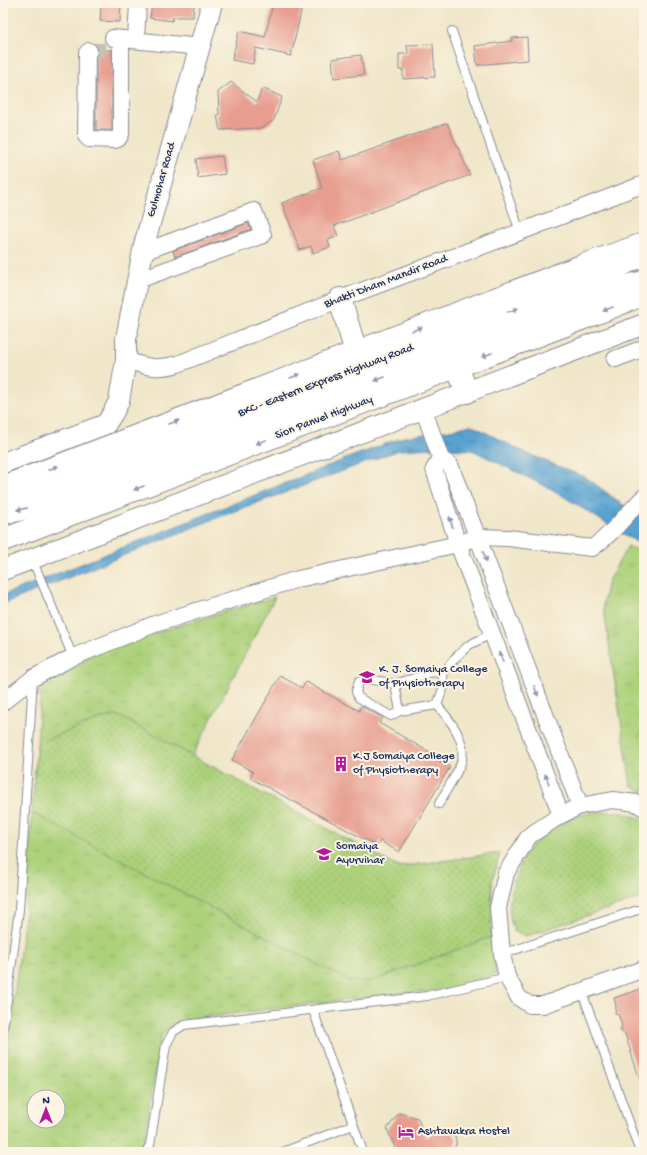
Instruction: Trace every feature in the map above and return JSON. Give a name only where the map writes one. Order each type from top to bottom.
[{"type":"main road","points":[[3,487],[584,265],[644,244]]},
{"type":"main road","name":"BKC - Eastern Express Highway Road","points":[[3,513],[54,503],[414,356],[596,278],[644,254]]},
{"type":"main road","name":"BKC - Eastern Express Highway Road","points":[[3,495],[48,487],[414,356],[602,292],[644,282]]},
{"type":"main road","name":"Sion Panvel Highway","points":[[3,540],[644,294]]},
{"type":"main road","points":[[340,299],[356,352]]},
{"type":"main road","points":[[457,367],[468,392]]},
{"type":"street","points":[[89,51],[87,53],[86,136],[89,139],[115,140],[118,139],[121,134],[122,44],[138,3]]},
{"type":"street","name":"Gulmohar Road","points":[[3,464],[106,424],[119,401],[126,360],[126,339],[143,252],[212,3]]},
{"type":"street","points":[[122,44],[200,47]]},
{"type":"street","name":"Bhakti Dham Mandir Road","points":[[126,360],[147,367],[168,367],[340,299],[644,184]]},
{"type":"street","points":[[138,280],[263,235],[254,211],[143,252]]},
{"type":"street","points":[[164,244],[170,269]]},
{"type":"street","points":[[3,570],[35,567],[426,416],[468,392],[644,324]]},
{"type":"street","points":[[614,358],[644,348]]},
{"type":"street","points":[[426,416],[440,456],[450,465],[477,537],[498,624],[561,815]]},
{"type":"street","points":[[440,456],[434,469],[458,544],[498,624],[580,806]]},
{"type":"street","points":[[3,702],[33,678],[73,657],[155,624],[298,579],[458,544],[477,537],[508,538],[592,548],[602,542],[630,510],[644,497]]},
{"type":"street","points":[[644,808],[636,804],[613,800],[580,806],[561,815],[529,836],[506,873],[498,908],[502,954],[507,977],[519,998],[530,1005],[543,1005],[644,969]]},
{"type":"lane","points":[[452,31],[520,232]]},
{"type":"lane","points":[[35,567],[73,657]]},
{"type":"lane","points":[[437,705],[443,689],[443,674],[455,658],[469,645],[485,637],[498,624]]},
{"type":"lane","points":[[437,705],[400,711],[391,716],[359,698],[356,692],[359,681],[369,679],[395,684],[433,672],[443,674]]},
{"type":"lane","points":[[3,1029],[19,910],[33,678]]},
{"type":"lane","points":[[395,684],[400,711]]},
{"type":"lane","points":[[437,705],[450,719],[459,734],[462,748],[461,762],[439,804]]},
{"type":"lane","points":[[502,954],[644,908]]},
{"type":"lane","points":[[146,1152],[150,1145],[166,1045],[173,1032],[184,1025],[427,996],[507,977]]},
{"type":"lane","points":[[582,992],[640,1152]]},
{"type":"lane","points":[[313,1010],[363,1152]]},
{"type":"lane","points":[[283,1152],[353,1125]]},
{"type":"green space","points":[[628,546],[644,553],[644,793],[631,786],[603,604],[608,581]]},
{"type":"green space","points":[[275,597],[192,756],[398,867],[500,853],[492,882],[491,937],[496,974],[450,990],[401,993],[183,1020],[169,1026],[161,1037],[143,1147],[137,1152],[3,1152],[3,1079],[25,915],[41,686],[103,648]]},
{"type":"green space","points":[[119,716],[398,867],[500,853],[492,882],[491,937],[369,982],[349,981],[32,813],[37,743],[103,718]]},
{"type":"green space","points":[[593,812],[618,812],[644,819],[644,897],[526,936],[514,931],[510,905],[511,890],[521,862],[538,839],[548,830],[570,819]]},
{"type":"water","points":[[471,425],[526,453],[587,478],[630,510],[644,517],[644,544],[635,541],[555,491],[472,450],[432,448],[399,450],[214,519],[3,604],[3,595],[353,456],[404,437],[445,431]]},
{"type":"building","points":[[101,3],[121,3],[120,22],[100,21]]},
{"type":"building","points":[[152,3],[194,3],[193,17],[173,17],[172,21],[150,18]]},
{"type":"building","points":[[273,3],[303,3],[291,56],[256,48],[253,64],[232,60],[239,31],[265,37]]},
{"type":"building","points":[[527,37],[528,60],[477,65],[475,46],[512,41],[512,38]]},
{"type":"building","points":[[433,44],[435,77],[403,79],[403,70],[399,70],[399,54],[408,54],[407,45]]},
{"type":"building","points":[[98,50],[112,50],[112,130],[96,130],[96,57]]},
{"type":"building","points":[[361,55],[364,75],[334,78],[332,59]]},
{"type":"building","points":[[231,82],[257,102],[262,88],[282,97],[274,120],[260,128],[220,130],[217,115],[219,115],[218,92]]},
{"type":"building","points":[[447,123],[470,175],[334,226],[338,236],[328,240],[330,247],[313,253],[311,246],[300,250],[282,203],[322,188],[313,160],[339,151],[342,160]]},
{"type":"building","points":[[222,156],[225,174],[198,178],[196,159]]},
{"type":"building","points":[[248,223],[251,229],[175,257],[173,251]]},
{"type":"building","name":"K.J Somaiya College of Physiotherapy","points":[[280,676],[302,688],[306,682],[359,711],[361,706],[383,718],[379,723],[431,753],[430,755],[450,767],[399,852],[380,841],[377,846],[250,778],[253,772],[232,760]]},
{"type":"building","points":[[644,988],[644,1086],[642,1086],[625,1034],[620,1030],[622,1026],[619,1016],[615,1013],[616,1006],[614,998]]},
{"type":"building","name":"Ashtavakra Hostel","points":[[399,1113],[418,1118],[425,1138],[440,1130],[450,1132],[454,1135],[456,1140],[456,1145],[453,1150],[451,1152],[397,1152],[387,1129]]},
{"type":"tunnel","points":[[89,51],[116,51]]},
{"type":"place","name":"K. J. Somaiya College of Physiotherapy","points":[[367,677]]},
{"type":"place","name":"K.J Somaiya College of Physiotherapy","points":[[341,764]]},
{"type":"place","name":"Somaiya Ayurvihar","points":[[324,854]]},
{"type":"place","name":"Ashtavakra Hostel","points":[[406,1132]]}]
